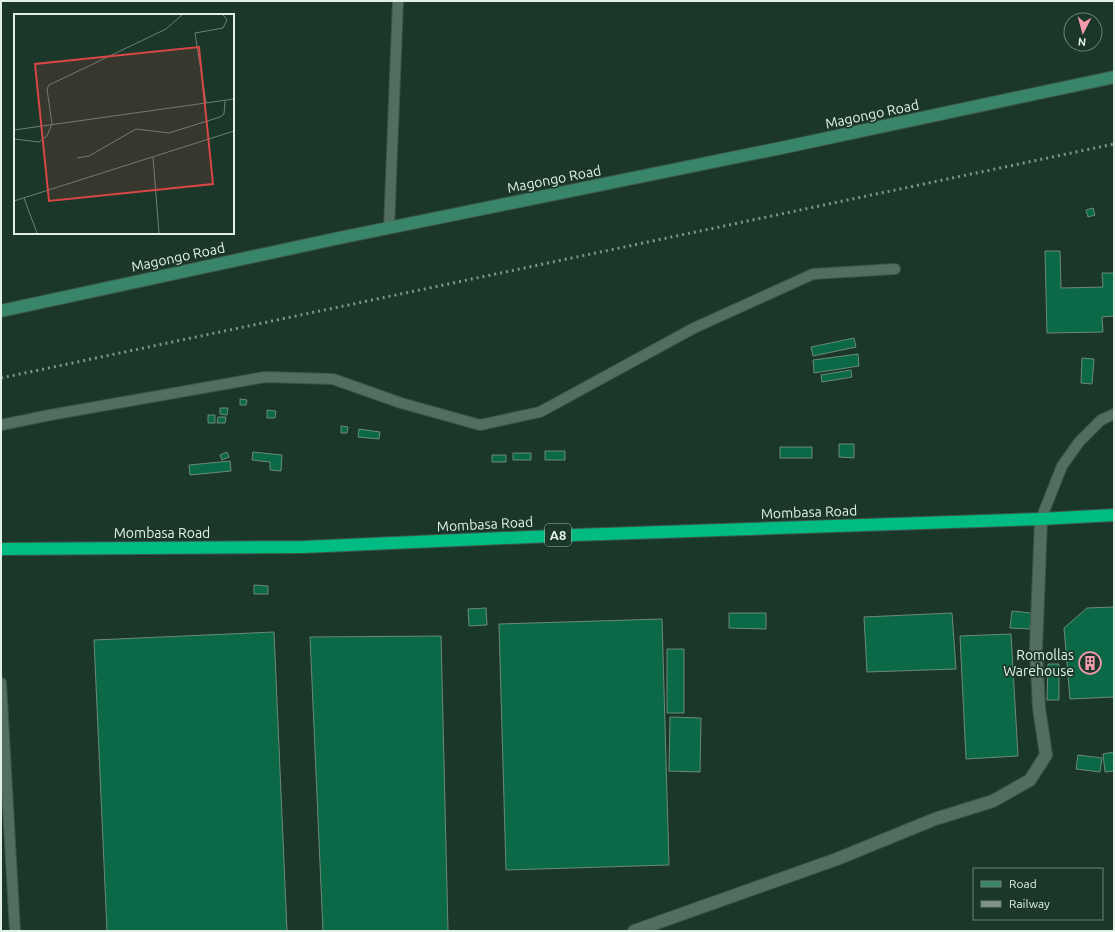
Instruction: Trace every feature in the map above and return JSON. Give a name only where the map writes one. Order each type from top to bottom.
[{"type":"highway","name":"Mombasa Road","points":[[1,549],[303,547],[575,535],[1041,519],[1114,515]]},
{"type":"street","name":"Magongo Road","points":[[1,311],[389,228],[781,148],[1114,77]]},
{"type":"street","points":[[634,931],[837,859],[935,819],[993,800],[1030,780],[1046,755],[1040,708],[1036,649],[1041,519]]},
{"type":"lane","points":[[389,228],[398,1]]},
{"type":"lane","points":[[1,425],[265,377],[333,379],[401,403],[480,425],[540,412],[694,328],[813,274],[894,269]]},
{"type":"lane","points":[[1041,519],[1062,466],[1079,442],[1101,420],[1114,414]]},
{"type":"lane","points":[[1,683],[15,931]]},
{"type":"building","points":[[1093,208],[1095,215],[1088,217],[1086,210]]},
{"type":"building","points":[[1045,251],[1060,251],[1061,288],[1103,287],[1102,273],[1114,273],[1114,316],[1102,317],[1103,332],[1047,333]]},
{"type":"building","points":[[854,338],[856,347],[813,356],[811,347]]},
{"type":"building","points":[[858,354],[859,366],[814,373],[813,360]]},
{"type":"building","points":[[1082,358],[1094,359],[1092,384],[1081,383]]},
{"type":"building","points":[[851,370],[852,377],[822,382],[821,375]]},
{"type":"building","points":[[240,399],[247,400],[246,405],[240,405]]},
{"type":"building","points":[[220,408],[228,408],[227,415],[220,414]]},
{"type":"building","points":[[267,410],[276,411],[275,418],[267,418]]},
{"type":"building","points":[[208,415],[215,415],[215,423],[208,423]]},
{"type":"building","points":[[218,417],[226,417],[225,423],[217,423]]},
{"type":"building","points":[[341,426],[348,427],[347,433],[341,433]]},
{"type":"building","points":[[359,429],[380,432],[379,439],[358,437]]},
{"type":"building","points":[[839,444],[854,444],[854,458],[839,457]]},
{"type":"building","points":[[780,447],[812,447],[812,458],[780,458]]},
{"type":"building","points":[[545,451],[565,451],[565,460],[545,460]]},
{"type":"building","points":[[227,452],[229,457],[222,460],[220,455]]},
{"type":"building","points":[[253,452],[282,455],[281,471],[270,470],[270,462],[252,460]]},
{"type":"building","points":[[513,453],[531,453],[531,460],[513,460]]},
{"type":"building","points":[[492,455],[506,455],[506,462],[492,462]]},
{"type":"building","points":[[230,461],[231,471],[190,475],[189,465]]},
{"type":"building","points":[[254,585],[268,586],[268,594],[254,594]]},
{"type":"building","name":"Romollas Warehouse","points":[[1114,607],[1114,697],[1070,699],[1064,628],[1087,608]]},
{"type":"building","points":[[486,608],[487,625],[469,626],[468,609]]},
{"type":"building","points":[[1012,611],[1031,613],[1030,629],[1010,628]]},
{"type":"building","points":[[729,613],[766,613],[766,629],[729,628]]},
{"type":"building","points":[[952,613],[956,669],[867,672],[864,617]]},
{"type":"building","points":[[662,619],[669,865],[506,870],[499,624]]},
{"type":"building","points":[[274,632],[287,931],[107,931],[94,640]]},
{"type":"building","points":[[1011,634],[1018,756],[966,759],[960,636]]},
{"type":"building","points":[[441,636],[448,931],[323,931],[310,637]]},
{"type":"building","points":[[667,649],[684,649],[684,713],[667,713]]},
{"type":"building","points":[[1048,664],[1059,664],[1059,700],[1047,700]]},
{"type":"building","points":[[670,717],[701,718],[700,772],[669,771]]},
{"type":"building","points":[[1114,752],[1114,771],[1105,772],[1103,754]]},
{"type":"building","points":[[1078,755],[1102,758],[1100,772],[1076,769]]},
{"type":"railway","points":[[1,378],[1114,144]]},
{"type":"place","name":"Romollas Warehouse","points":[[1090,663]]}]
